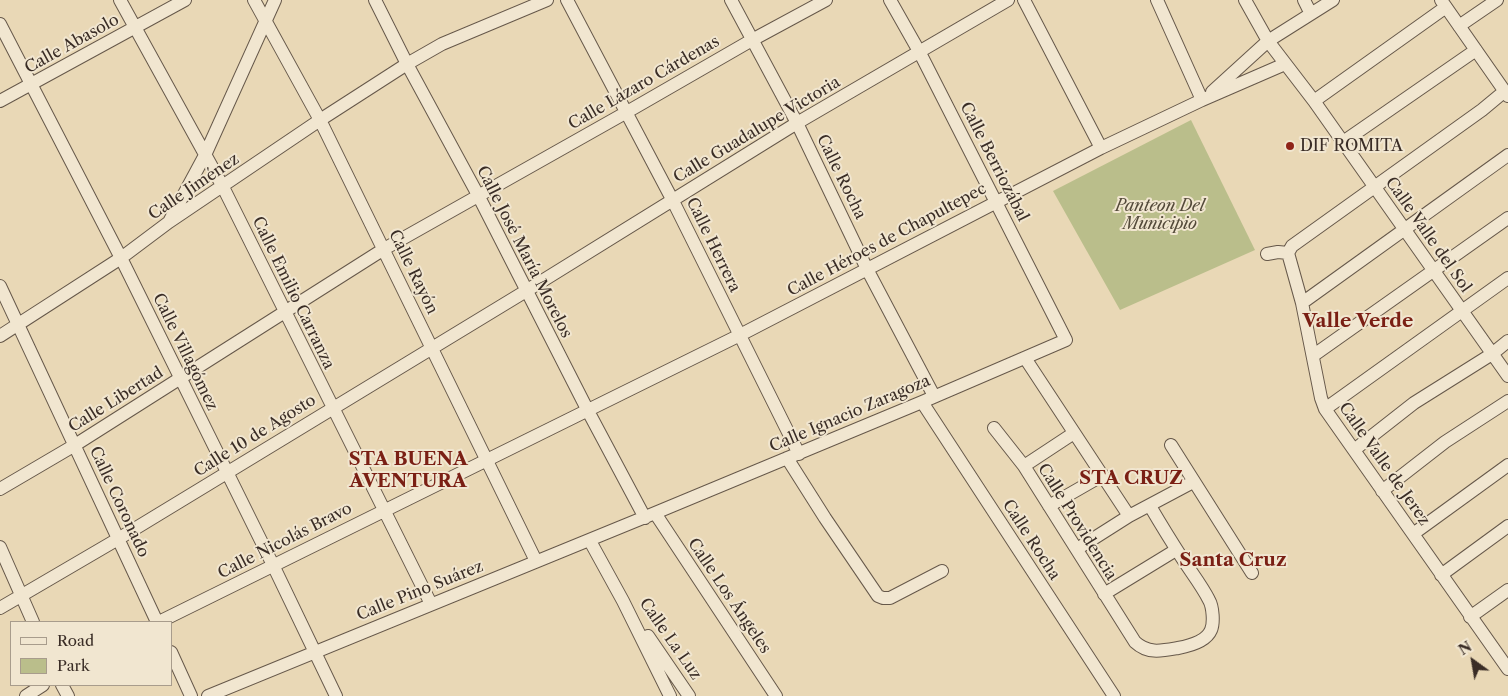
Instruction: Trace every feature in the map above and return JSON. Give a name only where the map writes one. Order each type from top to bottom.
[{"type":"street","name":"Calle Emilio Carranza","points":[[120,0],[223,187],[431,604]]},
{"type":"street","name":"Calle Abasolo","points":[[0,101],[185,0]]},
{"type":"street","name":"Calle Rayón","points":[[254,0],[320,120],[536,561]]},
{"type":"street","points":[[169,222],[205,155],[275,0]]},
{"type":"street","name":"Calle José María Morelos","points":[[375,0],[407,64],[478,195],[588,411],[650,516]]},
{"type":"street","name":"Calle Jiménez","points":[[0,336],[121,258],[169,222],[407,64],[456,38],[547,0]]},
{"type":"street","name":"Calle Herrera","points":[[567,0],[673,201],[740,335],[793,456],[830,526],[878,596],[890,598],[942,571]]},
{"type":"street","name":"Calle Rocha","points":[[731,0],[797,123],[868,269],[934,396]]},
{"type":"street","name":"Calle Lázaro Cárdenas","points":[[478,195],[826,0]]},
{"type":"street","name":"Calle Berriozábal","points":[[890,0],[920,53],[1066,340]]},
{"type":"street","name":"Calle Guadalupe Victoria","points":[[526,291],[797,123],[1008,0]]},
{"type":"street","points":[[1024,0],[1101,148]]},
{"type":"street","points":[[1157,0],[1202,100]]},
{"type":"street","name":"Calle Valle del Sol","points":[[1245,0],[1268,41],[1314,101],[1508,376]]},
{"type":"street","points":[[1304,0],[1311,14]]},
{"type":"street","points":[[1202,100],[1268,41],[1333,0]]},
{"type":"street","points":[[1459,26],[1497,0]]},
{"type":"street","points":[[1267,254],[1288,253],[1292,246],[1374,186],[1506,94],[1444,4],[1314,101]]},
{"type":"street","name":"Calle Villagómez","points":[[0,24],[121,258],[336,696]]},
{"type":"street","points":[[1342,142],[1476,50]]},
{"type":"street","points":[[1202,100],[1285,64]]},
{"type":"street","name":"Calle Héroes de Chapultepec","points":[[588,411],[740,335],[996,201],[1202,100]]},
{"type":"street","points":[[1302,303],[1508,155]]},
{"type":"street","name":"Calle Libertad","points":[[0,489],[180,379],[384,249],[478,195]]},
{"type":"street","points":[[1314,356],[1508,218]]},
{"type":"street","name":"Calle Valle de Jerez","points":[[1288,253],[1302,303],[1321,398],[1325,409],[1470,617],[1507,664]]},
{"type":"street","points":[[1325,409],[1508,278]]},
{"type":"street","name":"Calle Coronado","points":[[0,286],[158,621]]},
{"type":"street","name":"Calle 10 de Agosto","points":[[0,608],[118,539],[526,291]]},
{"type":"street","name":"Calle Ignacio Zaragoza","points":[[650,516],[1066,340]]},
{"type":"street","points":[[1354,450],[1414,403],[1492,354],[1508,341]]},
{"type":"street","points":[[1025,358],[1129,516]]},
{"type":"street","name":"Calle Rocha","points":[[922,402],[1114,696]]},
{"type":"street","points":[[1382,491],[1445,442],[1508,402]]},
{"type":"street","name":"Calle Nicolás Bravo","points":[[160,621],[588,411]]},
{"type":"street","name":"Calle Providencia","points":[[994,428],[1024,466],[1104,594]]},
{"type":"street","points":[[1024,466],[1074,433]]},
{"type":"street","points":[[1171,445],[1252,573]]},
{"type":"street","points":[[1413,534],[1508,465]]},
{"type":"street","points":[[1049,506],[1103,475]]},
{"type":"street","points":[[1077,548],[1129,516],[1193,482]]},
{"type":"street","points":[[1150,506],[1210,602],[1211,629],[1208,635],[1194,644],[1159,652],[1150,651],[1142,648],[1135,642],[1104,594],[1176,550]]},
{"type":"street","name":"Calle Pino Suárez","points":[[208,696],[650,516]]},
{"type":"street","name":"Calle Los Ángeles","points":[[650,516],[776,696]]},
{"type":"street","points":[[1441,575],[1508,526]]},
{"type":"street","name":"Calle La Luz","points":[[590,541],[671,696]]},
{"type":"street","points":[[0,548],[33,621]]},
{"type":"street","points":[[1470,617],[1508,590]]},
{"type":"street","name":"Calle La Luz","points":[[623,601],[686,692]]},
{"type":"street","points":[[172,654],[191,696]]},
{"type":"street","points":[[26,696],[41,686]]},
{"type":"street","points":[[671,696],[686,692]]},
{"type":"green space","name":"Panteon Del Municipio","points":[[1191,120],[1255,250],[1120,310],[1053,191]]},
{"type":"place","name":"DIF ROMITA","points":[[1290,146]]},
{"type":"district","name":"Valle Verde","points":[[1358,322]]},
{"type":"district","name":"STA BUENA AVENTURA","points":[[408,471]]},
{"type":"district","name":"STA CRUZ","points":[[1131,479]]},
{"type":"district","name":"Santa Cruz","points":[[1233,561]]}]
